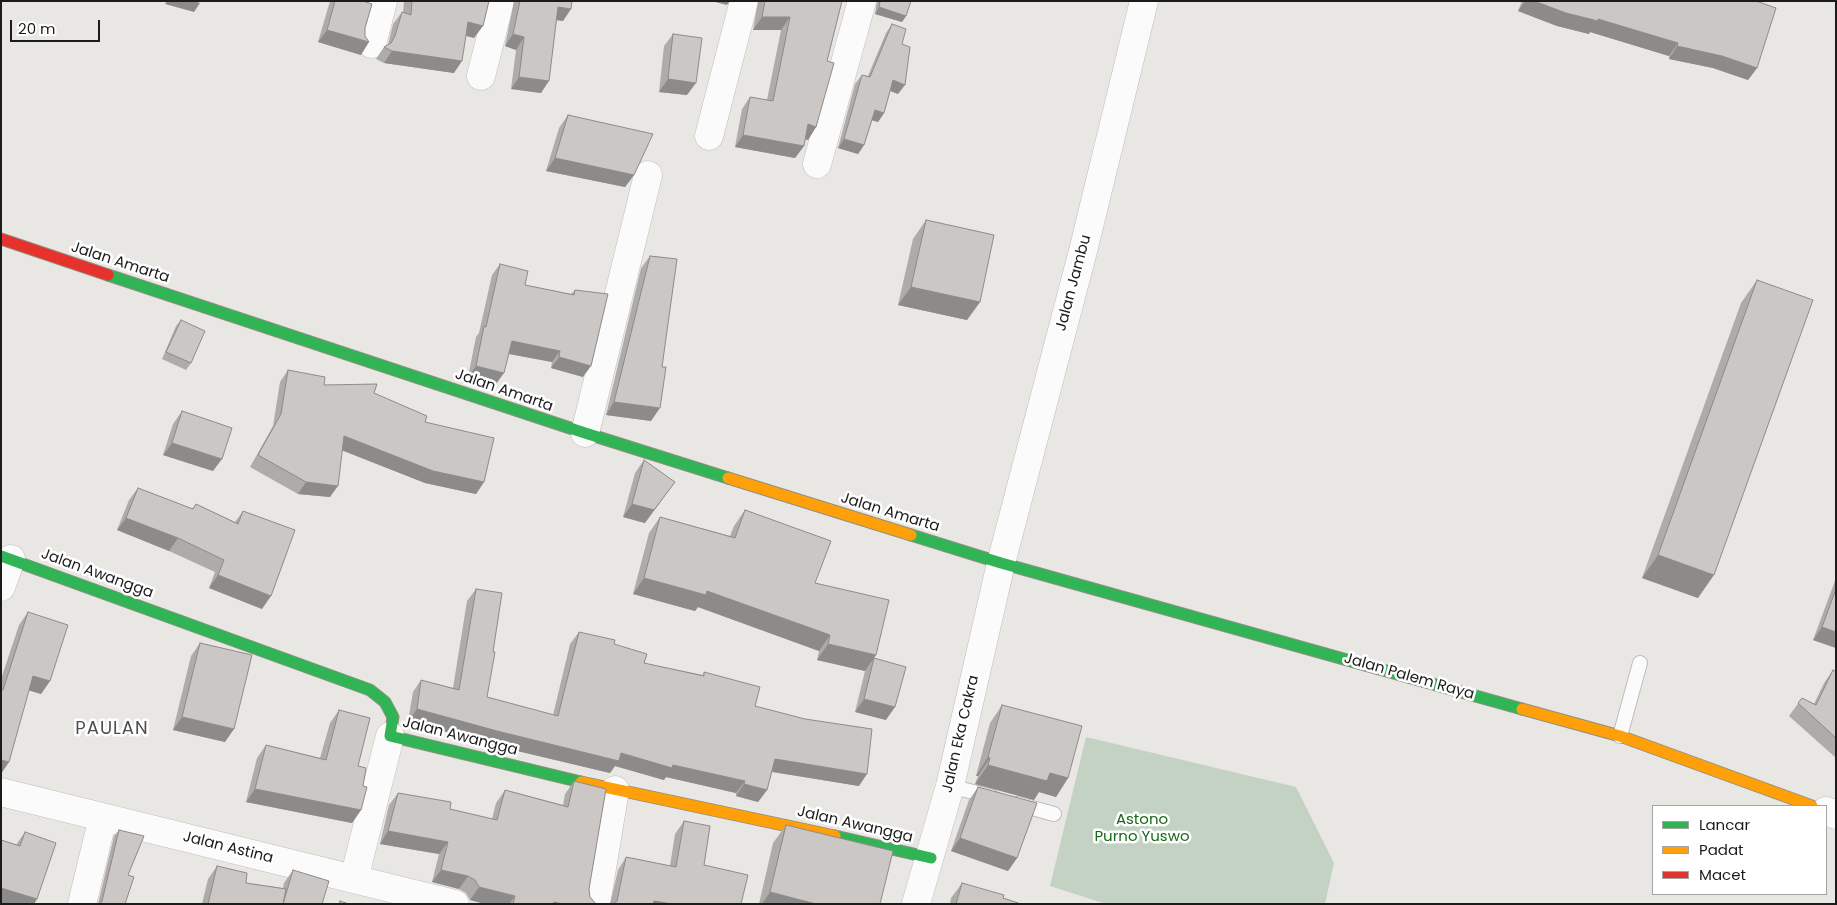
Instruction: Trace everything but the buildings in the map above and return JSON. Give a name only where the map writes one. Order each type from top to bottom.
[{"type":"street","points":[[372,44],[383,1]]},
{"type":"street","points":[[481,76],[500,1]]},
{"type":"street","points":[[709,136],[744,1]]},
{"type":"street","points":[[817,164],[862,1]]},
{"type":"street","name":"Jalan Jambu","points":[[1001,563],[1083,251],[1144,1]]},
{"type":"street","points":[[585,433],[648,175]]},
{"type":"street","name":"Jalan Amarta","points":[[1,239],[585,433],[1001,563]]},
{"type":"street","points":[[1,587],[6,557]]},
{"type":"street","name":"Jalan Awangga","points":[[6,557],[370,690],[384,702],[393,717],[390,736],[615,790],[768,821],[931,858]]},
{"type":"street","name":"Jalan Palem Raya","points":[[1001,563],[1620,736],[1809,805]]},
{"type":"street","name":"Jalan Eka Cakra","points":[[916,904],[931,858],[950,786],[1001,563]]},
{"type":"street","points":[[354,879],[390,736]]},
{"type":"street","points":[[596,904],[615,790]]},
{"type":"street","name":"Jalan Astina","points":[[1,792],[456,904]]},
{"type":"street","points":[[82,904],[104,817]]},
{"type":"lane","points":[[1620,736],[1640,662]]},
{"type":"lane","points":[[950,786],[1054,814]]},
{"type":"green space","name":"Astono Purno Yuswo","points":[[1086,737],[1296,787],[1334,863],[1325,904],[1106,904],[1050,886]]},
{"type":"traffic: fast","points":[[108,275],[585,433],[728,478]]},
{"type":"traffic: fast","points":[[911,535],[1001,563],[1522,709]]},
{"type":"traffic: fast","points":[[1,556],[370,690],[385,702],[393,717],[390,736],[581,782]]},
{"type":"traffic: fast","points":[[835,836],[931,858]]},
{"type":"traffic: slow","points":[[728,478],[911,535]]},
{"type":"traffic: slow","points":[[1522,709],[1620,736],[1809,805]]},
{"type":"traffic: slow","points":[[581,782],[835,836]]},
{"type":"traffic: jam","points":[[1,239],[108,275]]},
{"type":"district","name":"PAULAN","points":[[112,729]]}]
